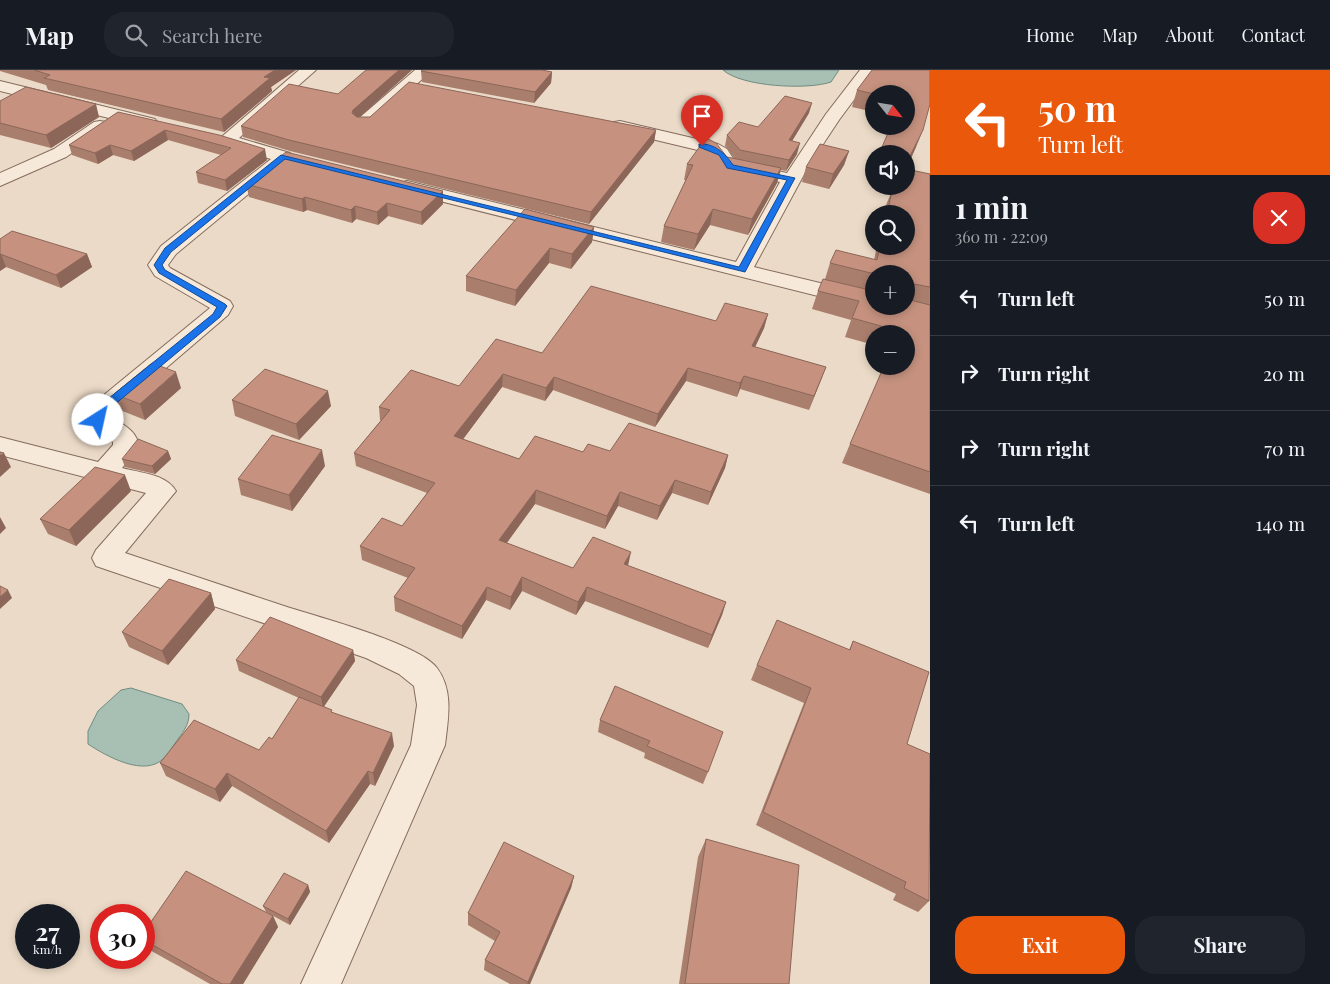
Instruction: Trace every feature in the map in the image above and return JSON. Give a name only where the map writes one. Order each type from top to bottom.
[{"type":"street","points":[[227,140],[308,70]]},
{"type":"street","points":[[364,122],[424,70]]},
{"type":"street","points":[[742,270],[791,178],[820,134],[868,70]]},
{"type":"street","points":[[0,86],[162,125]]},
{"type":"street","points":[[406,86],[423,89]]},
{"type":"street","points":[[0,180],[60,153],[116,115]]},
{"type":"street","points":[[608,124],[712,148],[722,153],[730,167],[791,178]]},
{"type":"street","points":[[104,473],[126,447],[124,438],[98,420],[97,414],[217,315],[222,306],[162,272],[158,265],[168,250],[293,159],[208,136]]},
{"type":"street","points":[[388,183],[865,301]]},
{"type":"street","points":[[0,446],[156,486],[163,492],[106,558],[377,649],[419,670],[430,686],[433,702],[428,745],[321,984]]},
{"type":"shaded area","points":[[723,70],[839,70],[831,82],[807,86],[792,86],[745,80],[732,76]]},
{"type":"shaded area","points":[[131,688],[182,704],[189,714],[188,722],[183,732],[167,755],[156,764],[136,766],[115,759],[88,744],[88,731],[98,711],[121,690]]},
{"type":"building","points":[[34,70],[275,70],[264,77],[270,78],[221,119],[44,78],[50,75]]},
{"type":"building","points":[[366,70],[399,70],[353,110],[352,113],[357,117],[370,117],[409,82],[656,130],[591,212],[289,140],[241,126],[289,84],[338,94]]},
{"type":"building","points":[[422,70],[542,70],[552,72],[535,92]]},
{"type":"building","points":[[872,70],[930,70],[930,104],[923,130],[915,146],[883,145],[887,135],[915,135],[915,85],[865,85],[865,92],[857,90]]},
{"type":"building","points":[[26,87],[96,104],[46,135],[0,123],[0,101]]},
{"type":"building","points":[[785,96],[812,103],[789,140],[800,143],[789,160],[740,150],[727,135],[739,122],[758,127]]},
{"type":"building","points":[[118,112],[219,135],[265,149],[225,180],[196,172],[231,148],[165,130],[131,151],[110,145],[95,153],[69,145]]},
{"type":"building","points":[[706,138],[716,143],[727,157],[781,168],[752,219],[713,209],[698,234],[664,226],[693,165],[687,164]]},
{"type":"building","points":[[820,144],[849,151],[833,174],[806,167]]},
{"type":"building","points":[[286,152],[443,191],[421,212],[387,203],[377,212],[355,206],[351,210],[305,197],[302,199],[246,184]]},
{"type":"building","points":[[915,171],[930,174],[930,287],[915,284],[915,265],[865,265],[865,272],[830,263],[836,250],[877,260],[878,255],[915,255],[915,205],[889,205],[891,195],[915,195]]},
{"type":"building","points":[[525,209],[594,227],[572,254],[550,248],[516,290],[466,276]]},
{"type":"building","points":[[12,231],[87,254],[56,275],[0,254],[0,239]]},
{"type":"building","points":[[823,279],[865,289],[865,315],[915,315],[915,301],[930,305],[930,472],[850,444],[880,375],[915,375],[915,325],[877,325],[852,318],[859,301],[818,291]]},
{"type":"building","points":[[591,286],[716,321],[725,303],[768,314],[752,346],[826,367],[814,396],[744,376],[740,383],[688,368],[658,414],[554,377],[546,388],[503,374],[454,436],[519,459],[535,436],[583,452],[588,444],[610,451],[629,423],[728,455],[711,492],[675,480],[660,506],[620,492],[607,516],[536,490],[499,540],[573,568],[593,537],[631,552],[624,564],[726,602],[712,635],[587,587],[578,602],[522,577],[511,597],[487,587],[462,626],[394,597],[415,568],[360,546],[382,518],[402,526],[435,483],[354,453],[390,410],[379,407],[411,370],[459,386],[496,339],[542,353]]},
{"type":"building","points":[[152,363],[176,372],[140,404],[114,394]]},
{"type":"building","points":[[265,369],[328,391],[296,424],[232,400]]},
{"type":"building","points":[[272,435],[322,450],[289,495],[238,479]]},
{"type":"building","points":[[138,439],[168,451],[152,466],[122,459]]},
{"type":"building","points":[[95,467],[125,475],[69,530],[40,519]]},
{"type":"building","points":[[169,579],[211,593],[162,651],[122,632]]},
{"type":"building","points":[[0,586],[8,590],[0,597]]},
{"type":"building","points":[[270,617],[353,650],[321,697],[236,660]]},
{"type":"building","points":[[777,620],[850,650],[853,641],[929,672],[907,744],[930,754],[929,901],[904,888],[906,882],[763,812],[811,688],[757,665]]},
{"type":"building","points":[[615,686],[723,732],[708,772],[647,746],[650,741],[600,720]]},
{"type":"building","points":[[299,697],[332,710],[331,712],[392,733],[373,773],[368,771],[326,831],[227,773],[215,789],[160,763],[194,720],[259,750],[269,737],[272,739]]},
{"type":"building","points":[[706,839],[799,865],[789,984],[685,984]]},
{"type":"building","points":[[504,842],[574,876],[528,982],[485,960],[500,932],[468,913]]},
{"type":"building","points":[[186,871],[273,916],[230,984],[222,984],[155,946],[155,916]]},
{"type":"building","points":[[284,873],[308,885],[288,919],[263,906]]},
{"type":"route","points":[[98,420],[97,414],[217,315],[222,306],[162,272],[158,265],[168,250],[284,157],[742,270],[760,233],[791,178],[730,167],[722,153],[702,146]]}]
